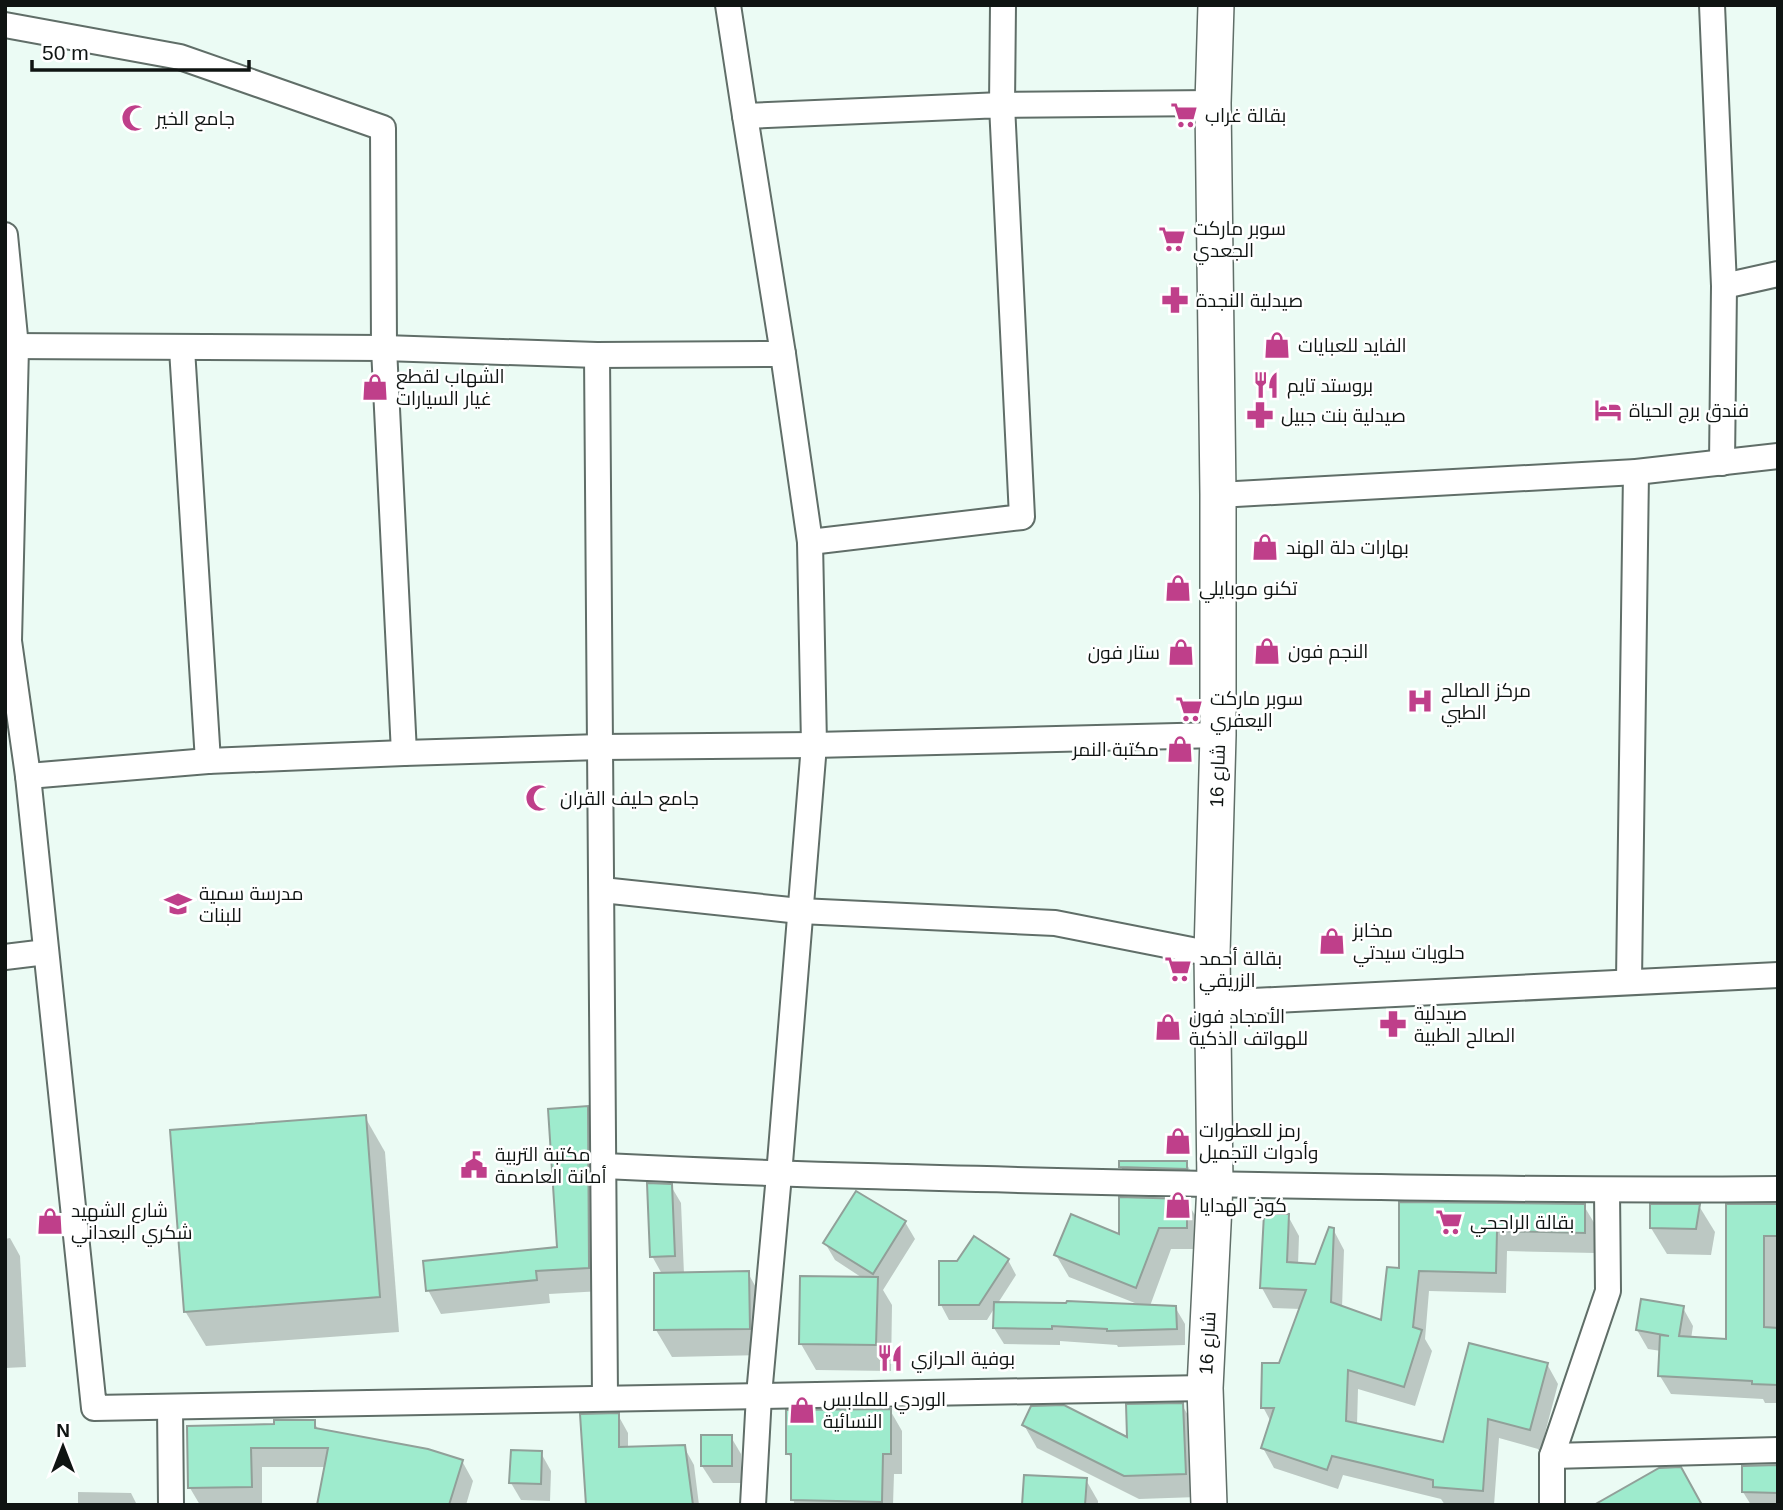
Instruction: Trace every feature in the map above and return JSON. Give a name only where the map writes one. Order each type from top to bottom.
[{"type":"street","points":[[728,5],[810,541],[814,745],[759,1395],[753,1505]]},
{"type":"street","points":[[810,541],[1022,517],[1002,105],[1003,5]]},
{"type":"street","name":"شارع 16","points":[[1209,1505],[1205,1388],[1215,1184],[1212,954],[1218,734],[1213,103],[1216,5]]},
{"type":"street","points":[[1712,5],[1724,286],[1722,463]]},
{"type":"street","points":[[5,26],[180,57],[383,128],[384,348],[404,753]]},
{"type":"street","points":[[745,116],[1002,105],[1213,103]]},
{"type":"street","points":[[5,235],[11,346],[9,641],[28,776],[94,1408],[1205,1388]]},
{"type":"street","points":[[1724,286],[1778,274]]},
{"type":"street","points":[[11,346],[384,348],[597,355],[783,354]]},
{"type":"street","points":[[182,348],[208,761]]},
{"type":"street","points":[[597,355],[605,1397]]},
{"type":"street","points":[[1218,495],[1636,472],[1778,456]]},
{"type":"street","points":[[1629,982],[1636,472]]},
{"type":"street","points":[[28,776],[208,761],[404,753],[1218,734]]},
{"type":"street","points":[[602,890],[800,911],[1055,923],[1212,954]]},
{"type":"street","points":[[5,957],[46,952]]},
{"type":"street","points":[[1214,1003],[1778,975]]},
{"type":"street","points":[[604,1166],[779,1175],[1215,1184],[1606,1191],[1778,1189]]},
{"type":"street","points":[[1552,1505],[1552,1456],[1608,1291],[1606,1191]]},
{"type":"street","points":[[170,1407],[172,1505]]},
{"type":"street","points":[[1552,1456],[1778,1450]]},
{"type":"building","points":[[588,1106],[589,1268],[536,1271],[537,1280],[426,1291],[423,1261],[557,1247],[548,1109]]},
{"type":"building","points":[[366,1115],[380,1297],[184,1312],[170,1130]]},
{"type":"building","points":[[1119,1161],[1187,1161],[1187,1169],[1119,1167]]},
{"type":"building","points":[[647,1183],[672,1184],[675,1256],[650,1257]]},
{"type":"building","points":[[856,1191],[906,1221],[873,1274],[823,1243]]},
{"type":"building","points":[[1119,1197],[1187,1199],[1187,1228],[1159,1228],[1136,1288],[1054,1255],[1071,1214],[1119,1234]]},
{"type":"building","points":[[1399,1202],[1585,1204],[1585,1233],[1497,1231],[1496,1273],[1419,1271],[1413,1327],[1422,1330],[1404,1387],[1348,1370],[1346,1421],[1443,1442],[1469,1343],[1548,1363],[1530,1430],[1488,1419],[1483,1491],[1433,1487],[1433,1480],[1332,1456],[1327,1470],[1261,1448],[1274,1408],[1261,1408],[1262,1363],[1279,1363],[1306,1290],[1260,1288],[1264,1214],[1289,1214],[1287,1262],[1315,1264],[1329,1227],[1334,1228],[1331,1302],[1381,1320],[1387,1267],[1399,1268]]},
{"type":"building","points":[[1650,1204],[1700,1204],[1696,1229],[1650,1228]]},
{"type":"building","points":[[1726,1204],[1778,1204],[1778,1236],[1764,1236],[1764,1327],[1778,1328],[1778,1385],[1658,1376],[1660,1335],[1669,1336],[1636,1330],[1641,1299],[1684,1306],[1679,1336],[1726,1339]]},
{"type":"building","points":[[974,1236],[1009,1259],[979,1305],[939,1305],[939,1261],[957,1261]]},
{"type":"building","points":[[749,1271],[750,1329],[654,1330],[654,1273]]},
{"type":"building","points":[[800,1276],[878,1277],[876,1345],[799,1344]]},
{"type":"building","points":[[1067,1301],[1176,1306],[1177,1329],[1107,1331],[1052,1326],[1052,1329],[993,1328],[994,1302]]},
{"type":"building","points":[[1183,1403],[1186,1474],[1124,1476],[1022,1425],[1031,1406],[1064,1405],[1127,1437],[1126,1404]]},
{"type":"building","points":[[891,1409],[891,1454],[883,1454],[882,1502],[791,1500],[791,1454],[786,1454],[786,1410]]},
{"type":"building","points":[[619,1413],[619,1447],[685,1445],[693,1505],[586,1505],[580,1414]]},
{"type":"building","points":[[274,1420],[315,1420],[315,1428],[428,1449],[463,1460],[449,1505],[317,1505],[328,1448],[251,1448],[252,1487],[188,1488],[187,1426],[274,1424]]},
{"type":"building","points":[[701,1435],[732,1435],[732,1466],[701,1466]]},
{"type":"building","points":[[511,1450],[542,1451],[541,1484],[509,1483]]},
{"type":"building","points":[[1778,1465],[1778,1493],[1742,1492],[1742,1466]]},
{"type":"building","points":[[1681,1467],[1702,1505],[1594,1505],[1659,1468]]},
{"type":"building","points":[[1024,1475],[1087,1478],[1085,1505],[1022,1505]]},
{"type":"place","name":"بقالة غراب","points":[[1184,115]]},
{"type":"place","name":"جامع الخير","points":[[135,118]]},
{"type":"place","name":"سوبر ماركت الجعدي","points":[[1172,239]]},
{"type":"place","name":"صيدلية النجدة","points":[[1175,300]]},
{"type":"place","name":"الفايد للعبايات","points":[[1277,345]]},
{"type":"place","name":"بروستد تايم","points":[[1266,385]]},
{"type":"place","name":"الشهاب لقطع غيار السيارات","points":[[375,387]]},
{"type":"place","name":"فندق برج الحياة","points":[[1608,410]]},
{"type":"place","name":"صيدلية بنت جبيل","points":[[1260,415]]},
{"type":"place","name":"بهارات دلة الهند","points":[[1265,547]]},
{"type":"place","name":"تكنو موبايلي","points":[[1178,588]]},
{"type":"place","name":"النجم فون","points":[[1267,651]]},
{"type":"place","name":"ستار فون","points":[[1181,652]]},
{"type":"place","name":"مركز الصالح الطبي","points":[[1420,701]]},
{"type":"place","name":"سوبر ماركت اليعفري","points":[[1189,709]]},
{"type":"place","name":"مكتبة النمر","points":[[1180,749]]},
{"type":"place","name":"جامع حليف القران","points":[[539,798]]},
{"type":"place","name":"مدرسة سمية للبنات","points":[[178,904]]},
{"type":"place","name":"مخابز حلويات سيدتي","points":[[1332,941]]},
{"type":"place","name":"بقالة أحمد الزريقي","points":[[1178,969]]},
{"type":"place","name":"صيدلية الصالح الطبية","points":[[1393,1024]]},
{"type":"place","name":"الأمجاد فون للهواتف الذكية","points":[[1168,1027]]},
{"type":"place","name":"رمز للعطورات وأدوات التجميل","points":[[1178,1141]]},
{"type":"place","name":"مكتبة التربية أمانة العاصمة","points":[[474,1165]]},
{"type":"place","name":"كوخ الهدايا","points":[[1178,1205]]},
{"type":"place","name":"شارع الشهيد شكري البعداني","points":[[50,1221]]},
{"type":"place","name":"بقالة الراجحي","points":[[1449,1222]]},
{"type":"place","name":"بوفية الحرازي","points":[[890,1358]]},
{"type":"place","name":"الوردي للملابس النسائية","points":[[802,1410]]}]
